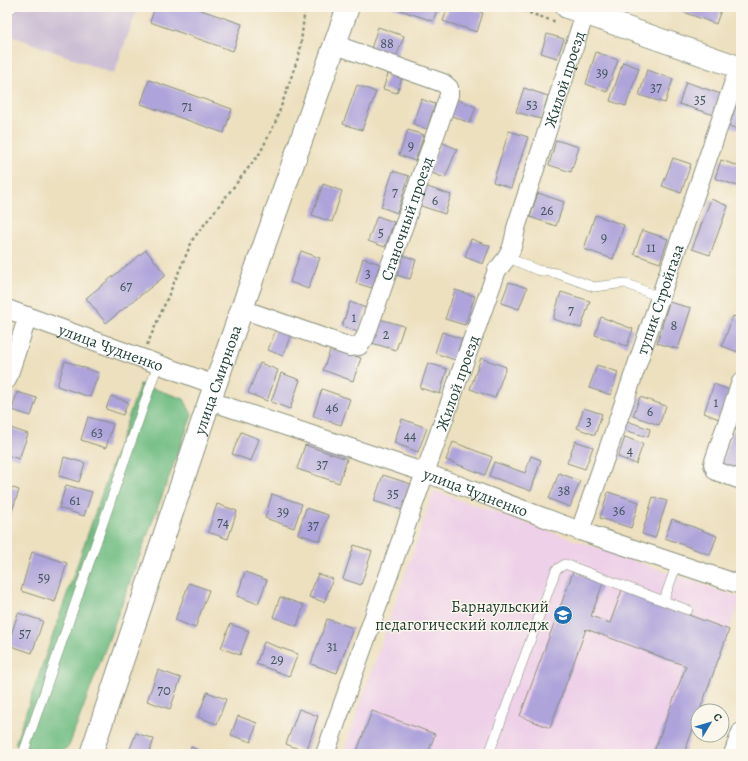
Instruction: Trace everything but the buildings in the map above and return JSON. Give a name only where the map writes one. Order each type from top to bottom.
[{"type":"street","name":"улица Смирнова","points":[[91,754],[213,393],[336,45],[348,7]]},
{"type":"street","points":[[576,10],[607,17],[740,67]]},
{"type":"street","name":"Жилой проезд","points":[[325,754],[498,270],[509,258],[576,10]]},
{"type":"street","name":"Станочный проезд","points":[[242,309],[350,347],[359,346],[365,338],[448,95],[449,88],[443,83],[336,45]]},
{"type":"street","name":"тупик Стройгаза","points":[[580,531],[659,297],[740,67]]},
{"type":"street","name":"улица Чудненко","points":[[7,309],[150,361],[213,393],[580,531],[741,585]]},
{"type":"street","points":[[7,380],[28,316]]},
{"type":"street","points":[[741,382],[713,464],[716,471],[741,480]]},
{"type":"street","points":[[733,754],[741,732]]},
{"type":"lane","points":[[7,12],[13,7]]},
{"type":"lane","points":[[509,258],[537,270],[556,273],[594,287],[625,283],[659,297]]},
{"type":"lane","points":[[23,754],[150,361]]},
{"type":"lane","points":[[664,600],[677,563]]},
{"type":"lane","points":[[489,754],[556,570],[559,566],[565,564],[688,610]]},
{"type":"path","points":[[150,361],[193,240],[260,153],[276,121],[300,52],[305,7]]},
{"type":"shaded area","points":[[7,7],[138,7],[114,74],[7,34]]},
{"type":"shaded area","name":"Барнаульский педагогический колледж","points":[[434,491],[741,598],[703,703],[690,703],[690,738],[684,754],[343,754]]},
{"type":"green space","points":[[140,384],[184,399],[192,415],[69,746],[58,754],[48,754],[15,744]]},
{"type":"place","name":"Барнаульский педагогический колледж","points":[[563,615]]}]
